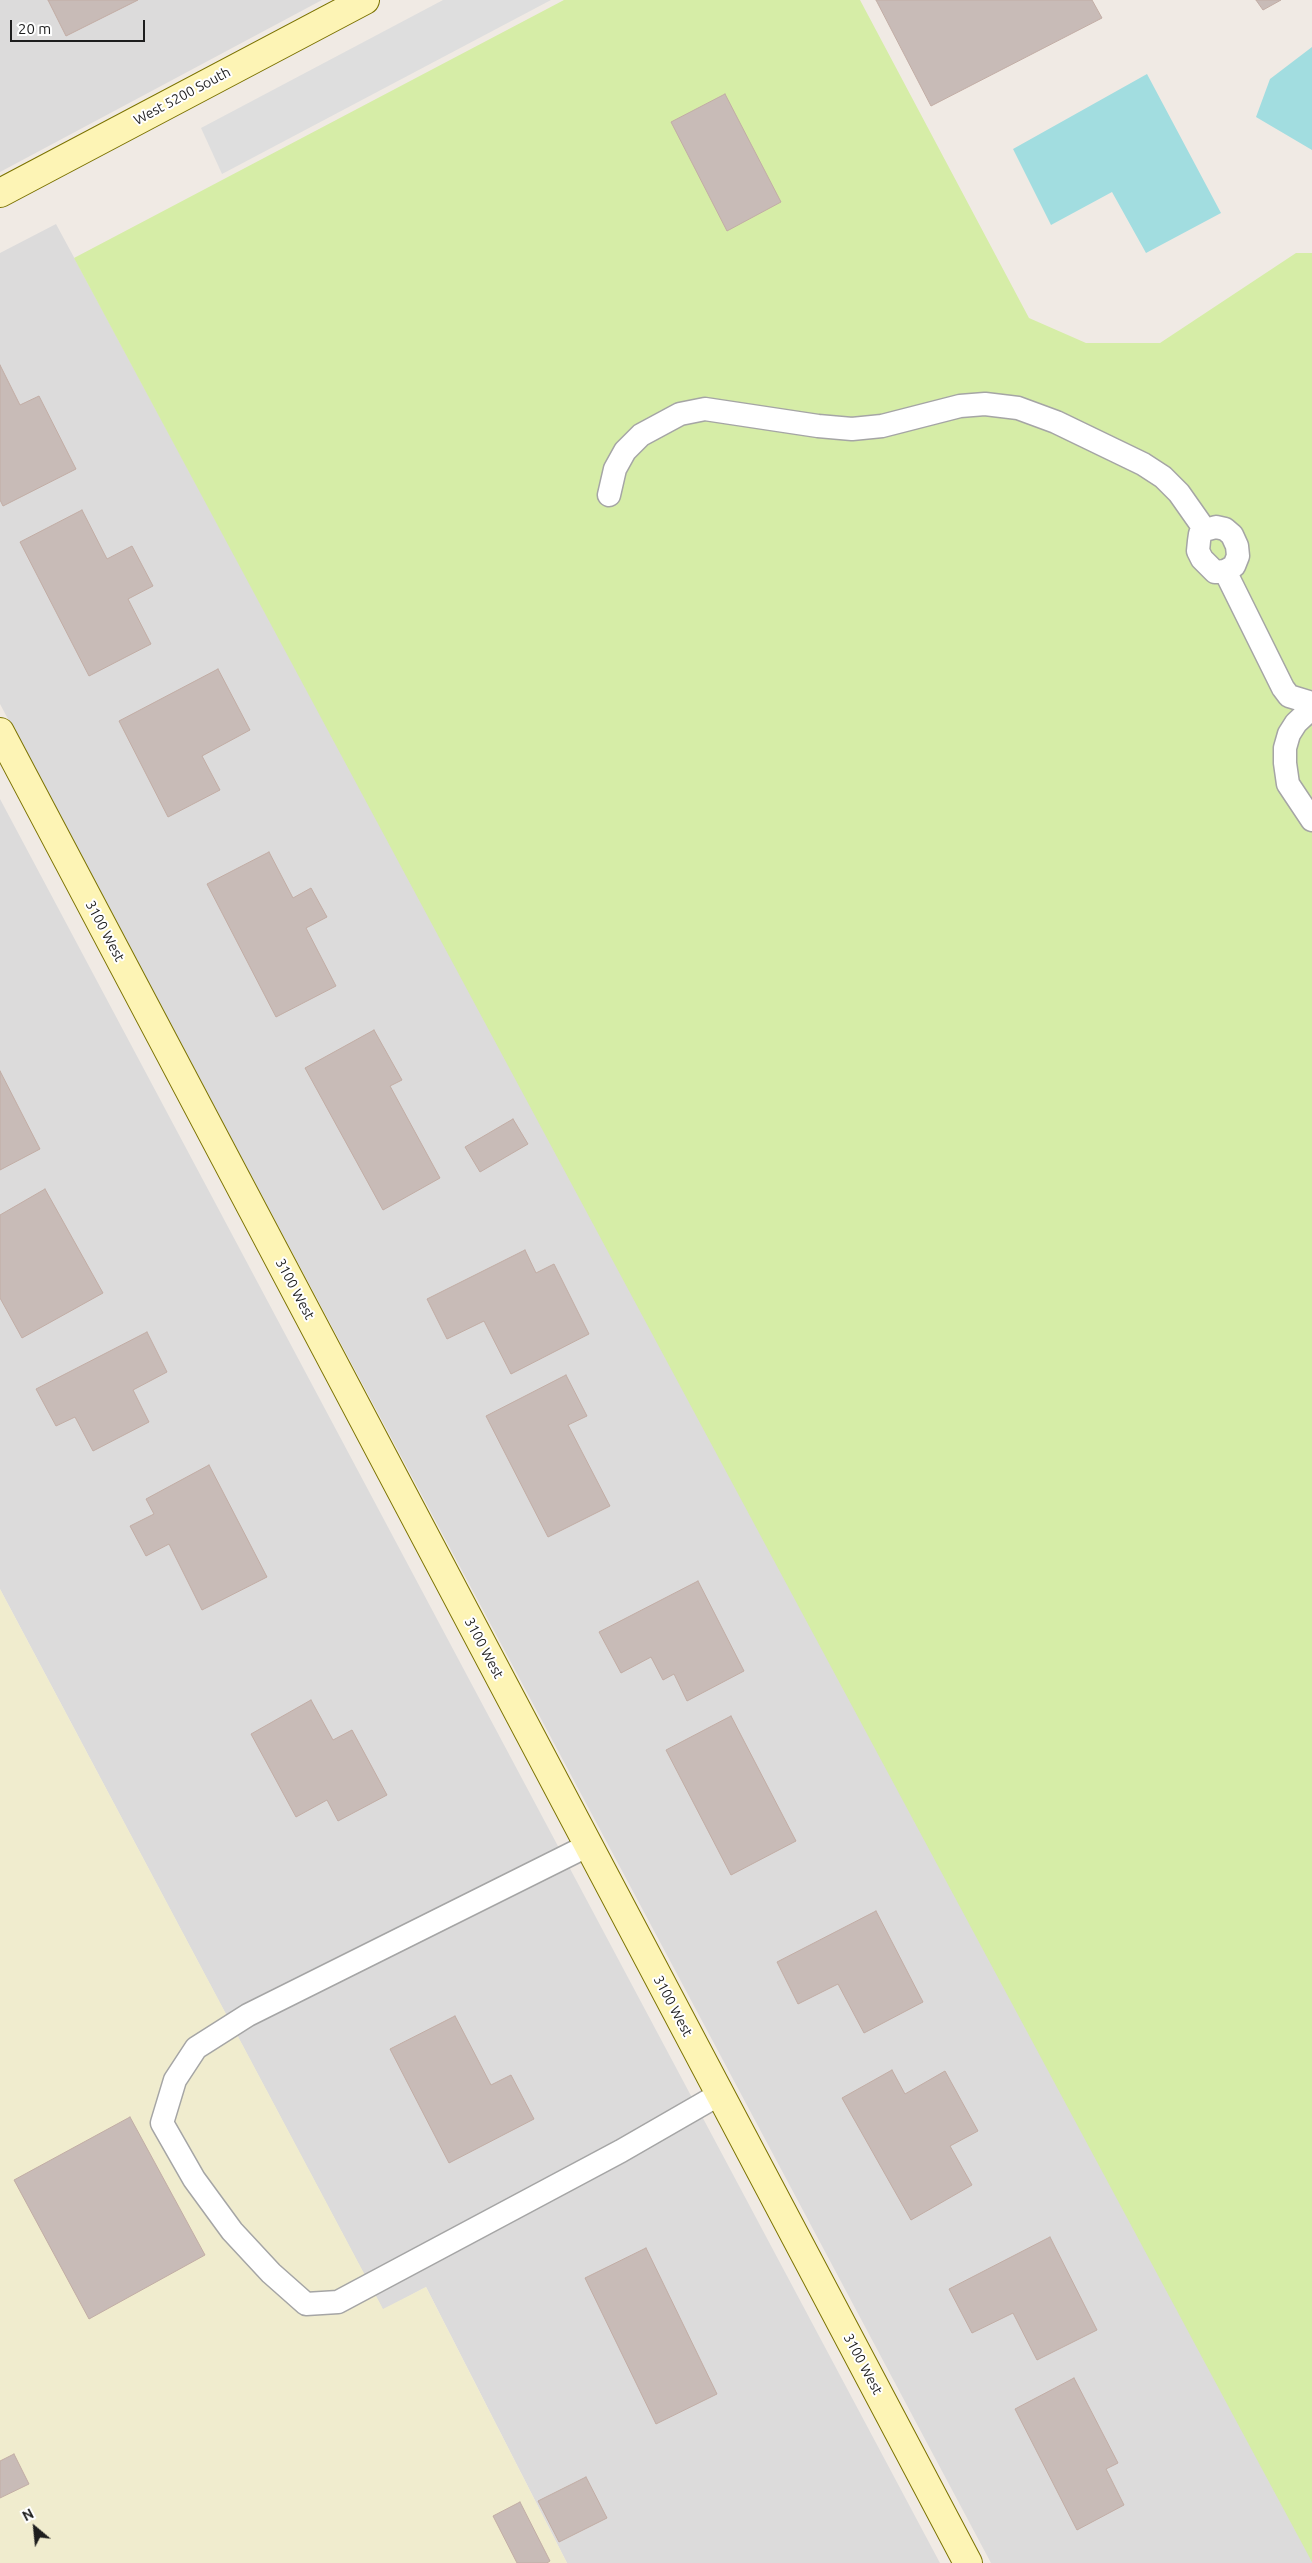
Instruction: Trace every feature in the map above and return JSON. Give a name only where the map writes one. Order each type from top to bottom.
[{"type":"street","name":"West 5200 South","points":[[0,193],[365,0]]},
{"type":"street","name":"3100 West","points":[[0,732],[968,2563]]},
{"type":"lane","points":[[609,495],[615,469],[625,451],[641,435],[680,414],[705,409],[818,426],[852,429],[882,426],[960,406],[985,404],[1018,408],[1056,422],[1143,464],[1163,477],[1179,493],[1205,530]]},
{"type":"lane","points":[[1216,527],[1225,529],[1237,546],[1238,556],[1234,566],[1225,571],[1215,572],[1202,559],[1198,551],[1199,541],[1200,534],[1205,530],[1216,527]]},
{"type":"lane","points":[[1225,571],[1282,688],[1290,712],[1289,734],[1285,748],[1288,784],[1310,820]]},
{"type":"lane","points":[[1282,688],[1289,696],[1312,703]]},
{"type":"lane","points":[[1289,734],[1296,723],[1312,708]]},
{"type":"lane","points":[[589,1846],[248,2015],[196,2048],[175,2080],[162,2123],[194,2179],[232,2231],[271,2273],[306,2304],[338,2302],[621,2151],[720,2094]]},
{"type":"shaded area","points":[[0,0],[322,0],[0,172]]},
{"type":"shaded area","points":[[443,0],[551,0],[222,174],[201,128]]},
{"type":"shaded area","points":[[56,224],[1312,2554],[1312,2563],[991,2563],[0,704],[0,253]]},
{"type":"shaded area","points":[[0,799],[940,2563],[567,2563],[426,2287],[383,2310],[0,1589]]},
{"type":"shaded area","points":[[0,1589],[383,2309],[426,2287],[567,2563],[0,2563]]},
{"type":"green space","points":[[564,0],[860,0],[1029,318],[1086,343],[1160,343],[1296,253],[1312,253],[1312,2562],[74,258]]},
{"type":"water","points":[[1312,47],[1312,150],[1256,117],[1270,79]]},
{"type":"water","points":[[1147,74],[1221,213],[1146,253],[1112,192],[1051,225],[1013,149]]},
{"type":"building","points":[[48,0],[138,0],[66,36]]},
{"type":"building","points":[[876,0],[1092,0],[1102,18],[931,106]]},
{"type":"building","points":[[1256,0],[1281,0],[1263,10]]},
{"type":"building","points":[[725,94],[781,202],[727,231],[671,122]]},
{"type":"building","points":[[0,365],[20,405],[39,396],[76,469],[3,506],[0,500]]},
{"type":"building","points":[[82,510],[107,559],[132,546],[153,586],[128,599],[151,644],[89,676],[20,542]]},
{"type":"building","points":[[218,669],[250,730],[202,756],[220,790],[168,817],[119,721]]},
{"type":"building","points":[[269,852],[293,898],[311,888],[327,917],[306,928],[336,986],[276,1017],[207,884]]},
{"type":"building","points":[[374,1030],[402,1080],[390,1086],[440,1178],[383,1210],[305,1068]]},
{"type":"building","points":[[0,1071],[40,1149],[0,1170]]},
{"type":"building","points":[[513,1119],[528,1144],[480,1172],[465,1147]]},
{"type":"building","points":[[45,1189],[103,1293],[22,1338],[0,1298],[0,1215]]},
{"type":"building","points":[[525,1250],[536,1273],[554,1264],[589,1334],[511,1374],[484,1321],[447,1339],[427,1299]]},
{"type":"building","points":[[147,1332],[167,1372],[133,1390],[149,1422],[93,1451],[75,1417],[56,1426],[36,1389]]},
{"type":"building","points":[[566,1375],[587,1416],[568,1425],[610,1506],[548,1537],[486,1416]]},
{"type":"building","points":[[209,1465],[267,1577],[202,1610],[169,1544],[146,1556],[130,1526],[154,1514],[146,1499]]},
{"type":"building","points":[[698,1581],[744,1671],[687,1701],[674,1674],[663,1680],[651,1657],[621,1673],[599,1632]]},
{"type":"building","points":[[311,1700],[333,1740],[352,1730],[387,1795],[338,1821],[327,1800],[296,1817],[251,1734]]},
{"type":"building","points":[[731,1716],[796,1841],[731,1875],[666,1750]]},
{"type":"building","points":[[876,1911],[923,2002],[864,2033],[838,1984],[798,2004],[777,1962]]},
{"type":"building","points":[[455,2016],[491,2085],[511,2075],[534,2119],[449,2163],[390,2049]]},
{"type":"building","points":[[892,2070],[905,2094],[945,2071],[978,2131],[950,2146],[972,2185],[911,2220],[842,2098]]},
{"type":"building","points":[[130,2117],[205,2255],[89,2319],[14,2180]]},
{"type":"building","points":[[1050,2237],[1097,2330],[1037,2360],[1013,2313],[972,2333],[949,2289]]},
{"type":"building","points":[[646,2248],[717,2394],[656,2424],[585,2278]]},
{"type":"building","points":[[1074,2378],[1118,2463],[1106,2469],[1124,2505],[1077,2530],[1015,2409]]},
{"type":"building","points":[[14,2454],[29,2484],[0,2498],[0,2461]]},
{"type":"building","points":[[586,2477],[607,2518],[559,2542],[538,2501]]},
{"type":"building","points":[[520,2502],[550,2561],[547,2563],[517,2563],[493,2516]]}]
